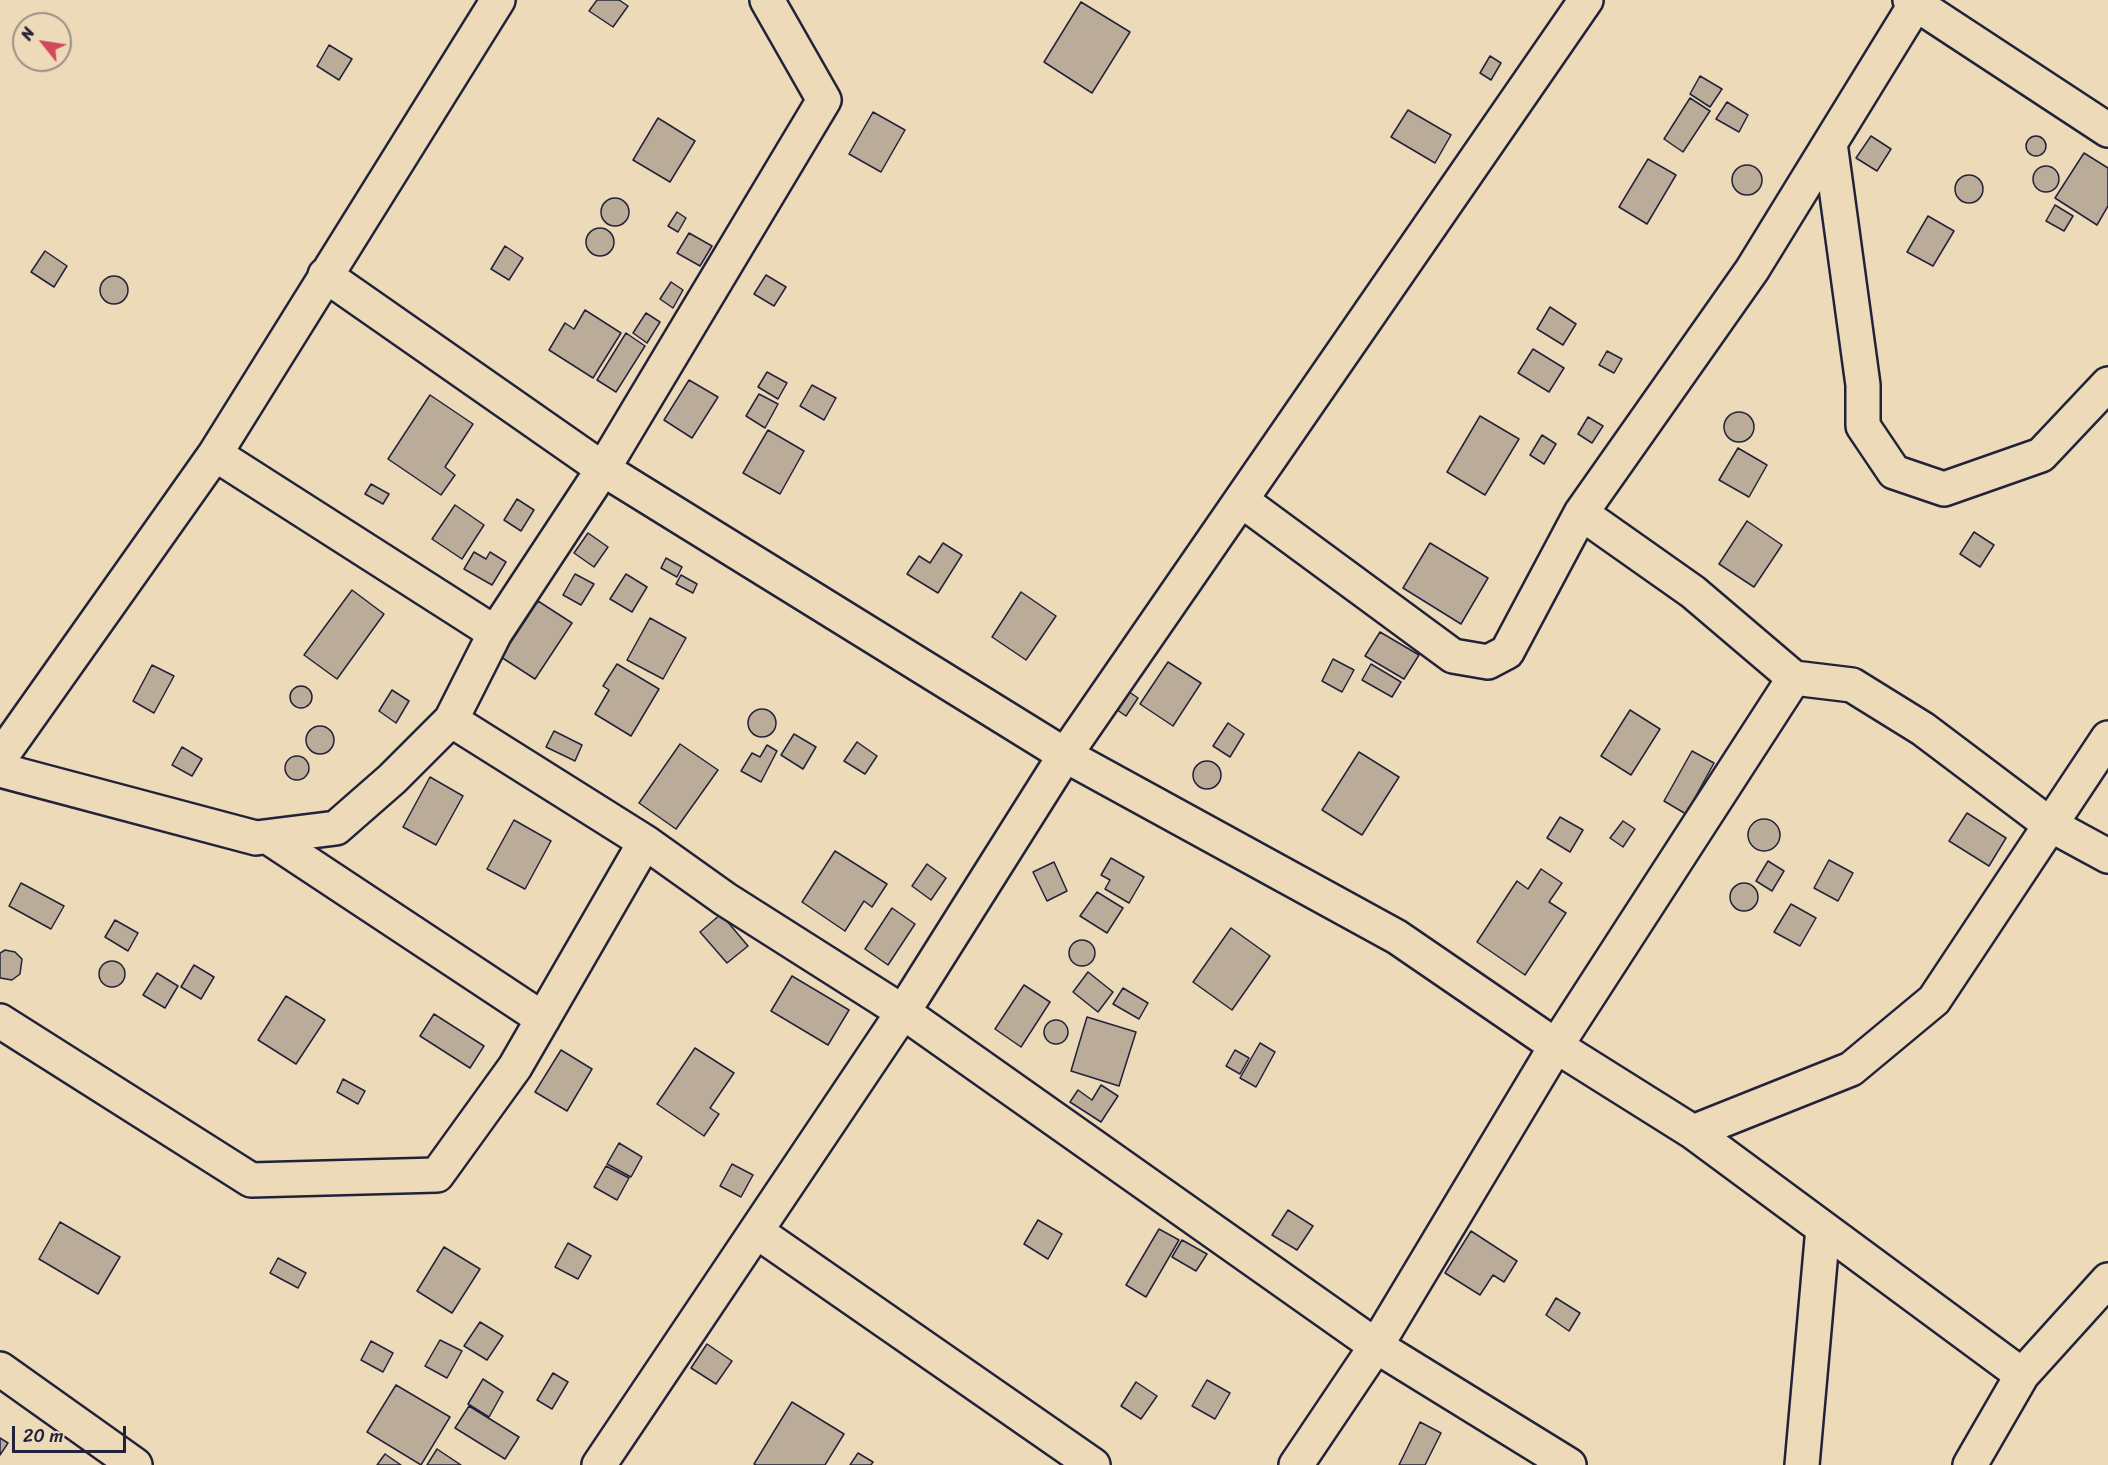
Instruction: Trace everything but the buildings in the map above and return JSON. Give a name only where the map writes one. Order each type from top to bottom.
[{"type":"street","points":[[0,758],[215,454],[325,274],[498,0]]},
{"type":"street","points":[[0,770],[256,838],[336,828],[393,779],[451,720],[495,633],[603,469],[824,100],[766,0]]},
{"type":"street","points":[[599,1465],[903,1012],[1065,755],[1586,0]]},
{"type":"street","points":[[1241,500],[1453,657],[1488,662],[1507,652],[1581,513],[1752,270],[1914,1],[2108,130]]},
{"type":"street","points":[[1830,142],[1863,385],[1863,426],[1894,472],[1944,489],[2041,455],[2108,384]]},
{"type":"street","points":[[325,274],[603,469],[1065,755],[1397,937],[1556,1046],[1693,1132],[2022,1375]]},
{"type":"street","points":[[215,454],[495,633]]},
{"type":"street","points":[[1581,513],[1693,592],[1794,678],[1852,685],[1923,729],[2049,824],[2108,856]]},
{"type":"street","points":[[1296,1465],[1376,1346],[1556,1046],[1794,678]]},
{"type":"street","points":[[451,720],[645,842],[725,899],[903,1012],[1376,1346],[1569,1465]]},
{"type":"street","points":[[1693,1132],[1851,1069],[1934,1000],[2108,738]]},
{"type":"street","points":[[268,837],[543,1018]]},
{"type":"street","points":[[0,1021],[251,1180],[437,1175],[515,1067],[645,842]]},
{"type":"street","points":[[1802,1465],[1823,1228]]},
{"type":"street","points":[[756,1231],[1093,1465]]},
{"type":"street","points":[[1970,1465],[2022,1375],[2108,1280]]},
{"type":"street","points":[[0,1369],[135,1465]]}]
